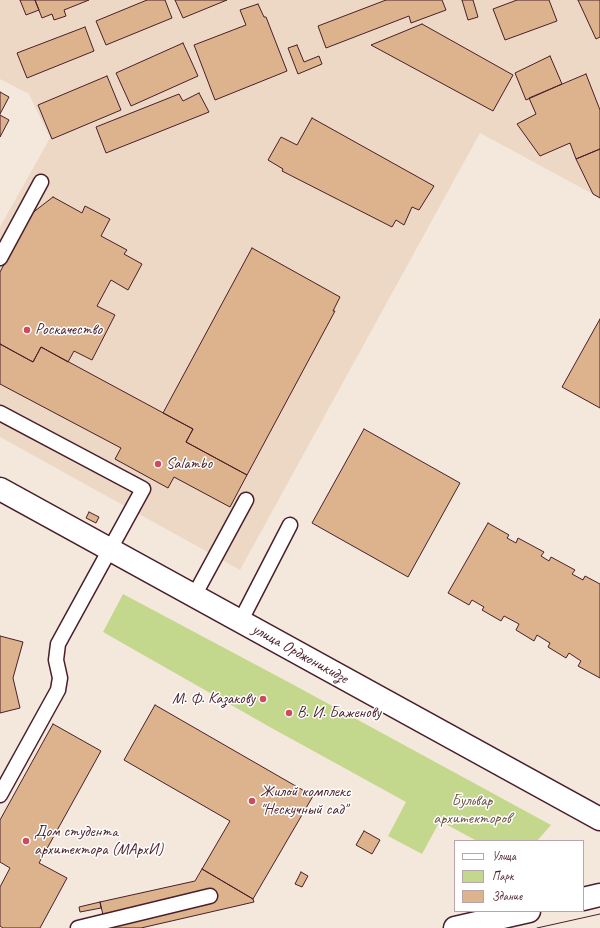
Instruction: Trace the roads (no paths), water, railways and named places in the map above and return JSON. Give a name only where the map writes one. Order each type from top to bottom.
[{"type":"street","name":"улица Орджоникидзе","points":[[0,489],[110,548],[240,622],[600,819]]},
{"type":"street","points":[[584,899],[600,895]]},
{"type":"street","points":[[454,928],[524,912]]},
{"type":"lane","points":[[0,258],[41,182]]},
{"type":"lane","points":[[0,413],[143,489],[58,644],[56,660],[60,678],[58,690],[0,795]]},
{"type":"lane","points":[[194,596],[246,500]]},
{"type":"lane","points":[[240,622],[290,525]]},
{"type":"lane","points":[[78,928],[210,896]]},
{"type":"tram line","points":[[537,928],[600,914]]},
{"type":"place","name":"Роскачество","points":[[27,330]]},
{"type":"place","name":"Salambo","points":[[158,464]]},
{"type":"place","name":"М. Ф. Казакову","points":[[263,699]]},
{"type":"place","name":"В. И. Баженову","points":[[289,713]]},
{"type":"place","name":"Жилой комплекс \"Нескучный сад\"","points":[[252,801]]},
{"type":"place","name":"Дом студента архитектора (МАрхИ)","points":[[26,841]]},
{"type":"park label","name":"Бульвар архитекторов","points":[[472,810]]}]
